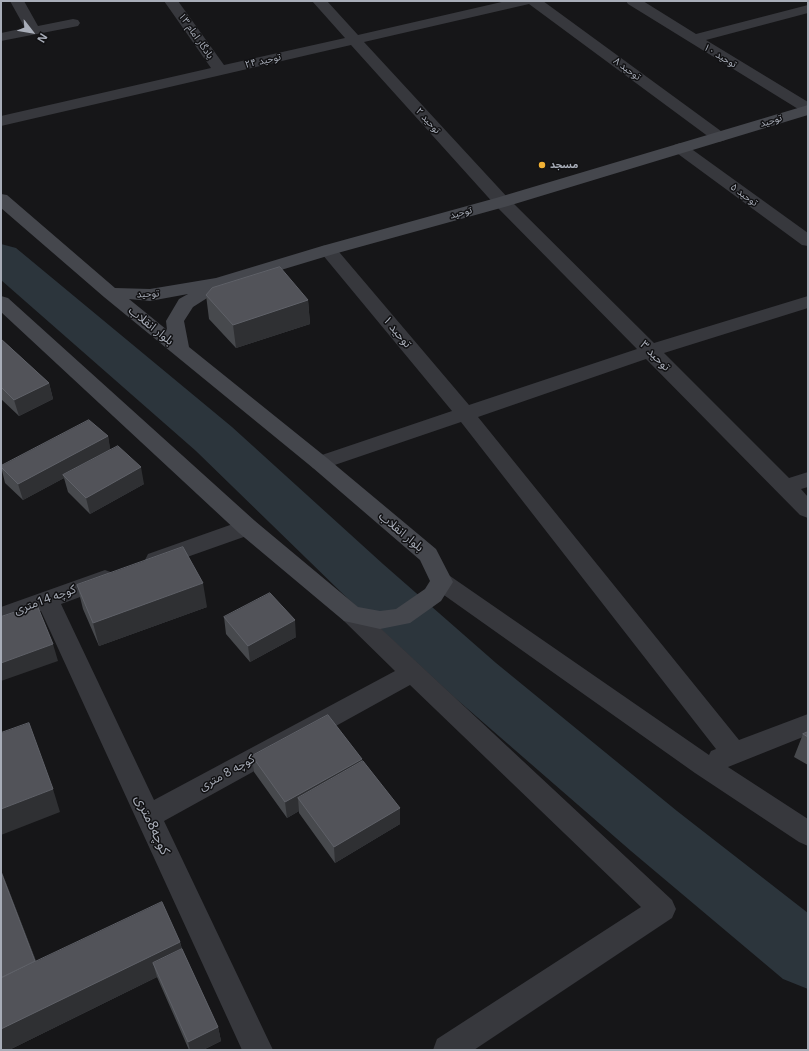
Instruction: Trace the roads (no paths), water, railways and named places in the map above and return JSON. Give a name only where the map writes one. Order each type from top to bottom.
[{"type":"main road","name":"توحید","points":[[110,293],[150,295],[219,283],[328,250],[502,202],[808,109]]},
{"type":"main road","name":"بلوار انقلاب","points":[[1,199],[110,293],[320,463],[428,555],[437,589]]},
{"type":"main road","points":[[180,350],[175,320],[186,303],[219,283]]},
{"type":"main road","points":[[1,302],[247,527],[352,615],[380,620],[402,617],[437,589]]},
{"type":"street","points":[[17,1],[34,31]]},
{"type":"street","name":"یادگار امام ۱۳","points":[[171,1],[220,70]]},
{"type":"street","name":"توحید ۲","points":[[319,1],[502,202]]},
{"type":"street","name":"توحید ۲۴","points":[[1,120],[353,40],[481,6],[524,1]]},
{"type":"street","name":"توحید ۸","points":[[534,1],[719,136]]},
{"type":"street","name":"توحید ۱۰","points":[[633,1],[808,109]]},
{"type":"street","points":[[693,39],[808,9]]},
{"type":"street","points":[[1,37],[74,23]]},
{"type":"street","name":"توحید ۵","points":[[680,148],[808,241]]},
{"type":"street","name":"توحید ۳","points":[[502,202],[808,510]]},
{"type":"street","name":"توحید ۱","points":[[328,250],[465,414],[734,753]]},
{"type":"street","points":[[320,463],[650,351],[808,302]]},
{"type":"street","points":[[785,487],[808,479]]},
{"type":"street","name":"کوچه 14متری","points":[[1,616],[247,527]]},
{"type":"street","points":[[437,589],[808,834]]},
{"type":"street","name":"کوچه8متری","points":[[48,600],[258,1050]]},
{"type":"street","points":[[352,615],[662,909],[448,1050]]},
{"type":"street","name":"کوچه 8 متری","points":[[149,816],[412,673]]},
{"type":"street","points":[[704,765],[808,724]]},
{"type":"waterway","points":[[1,257],[214,439],[363,579],[475,680],[654,831],[808,956]]},
{"type":"place","name":"مسجد","points":[[542,165]]}]
